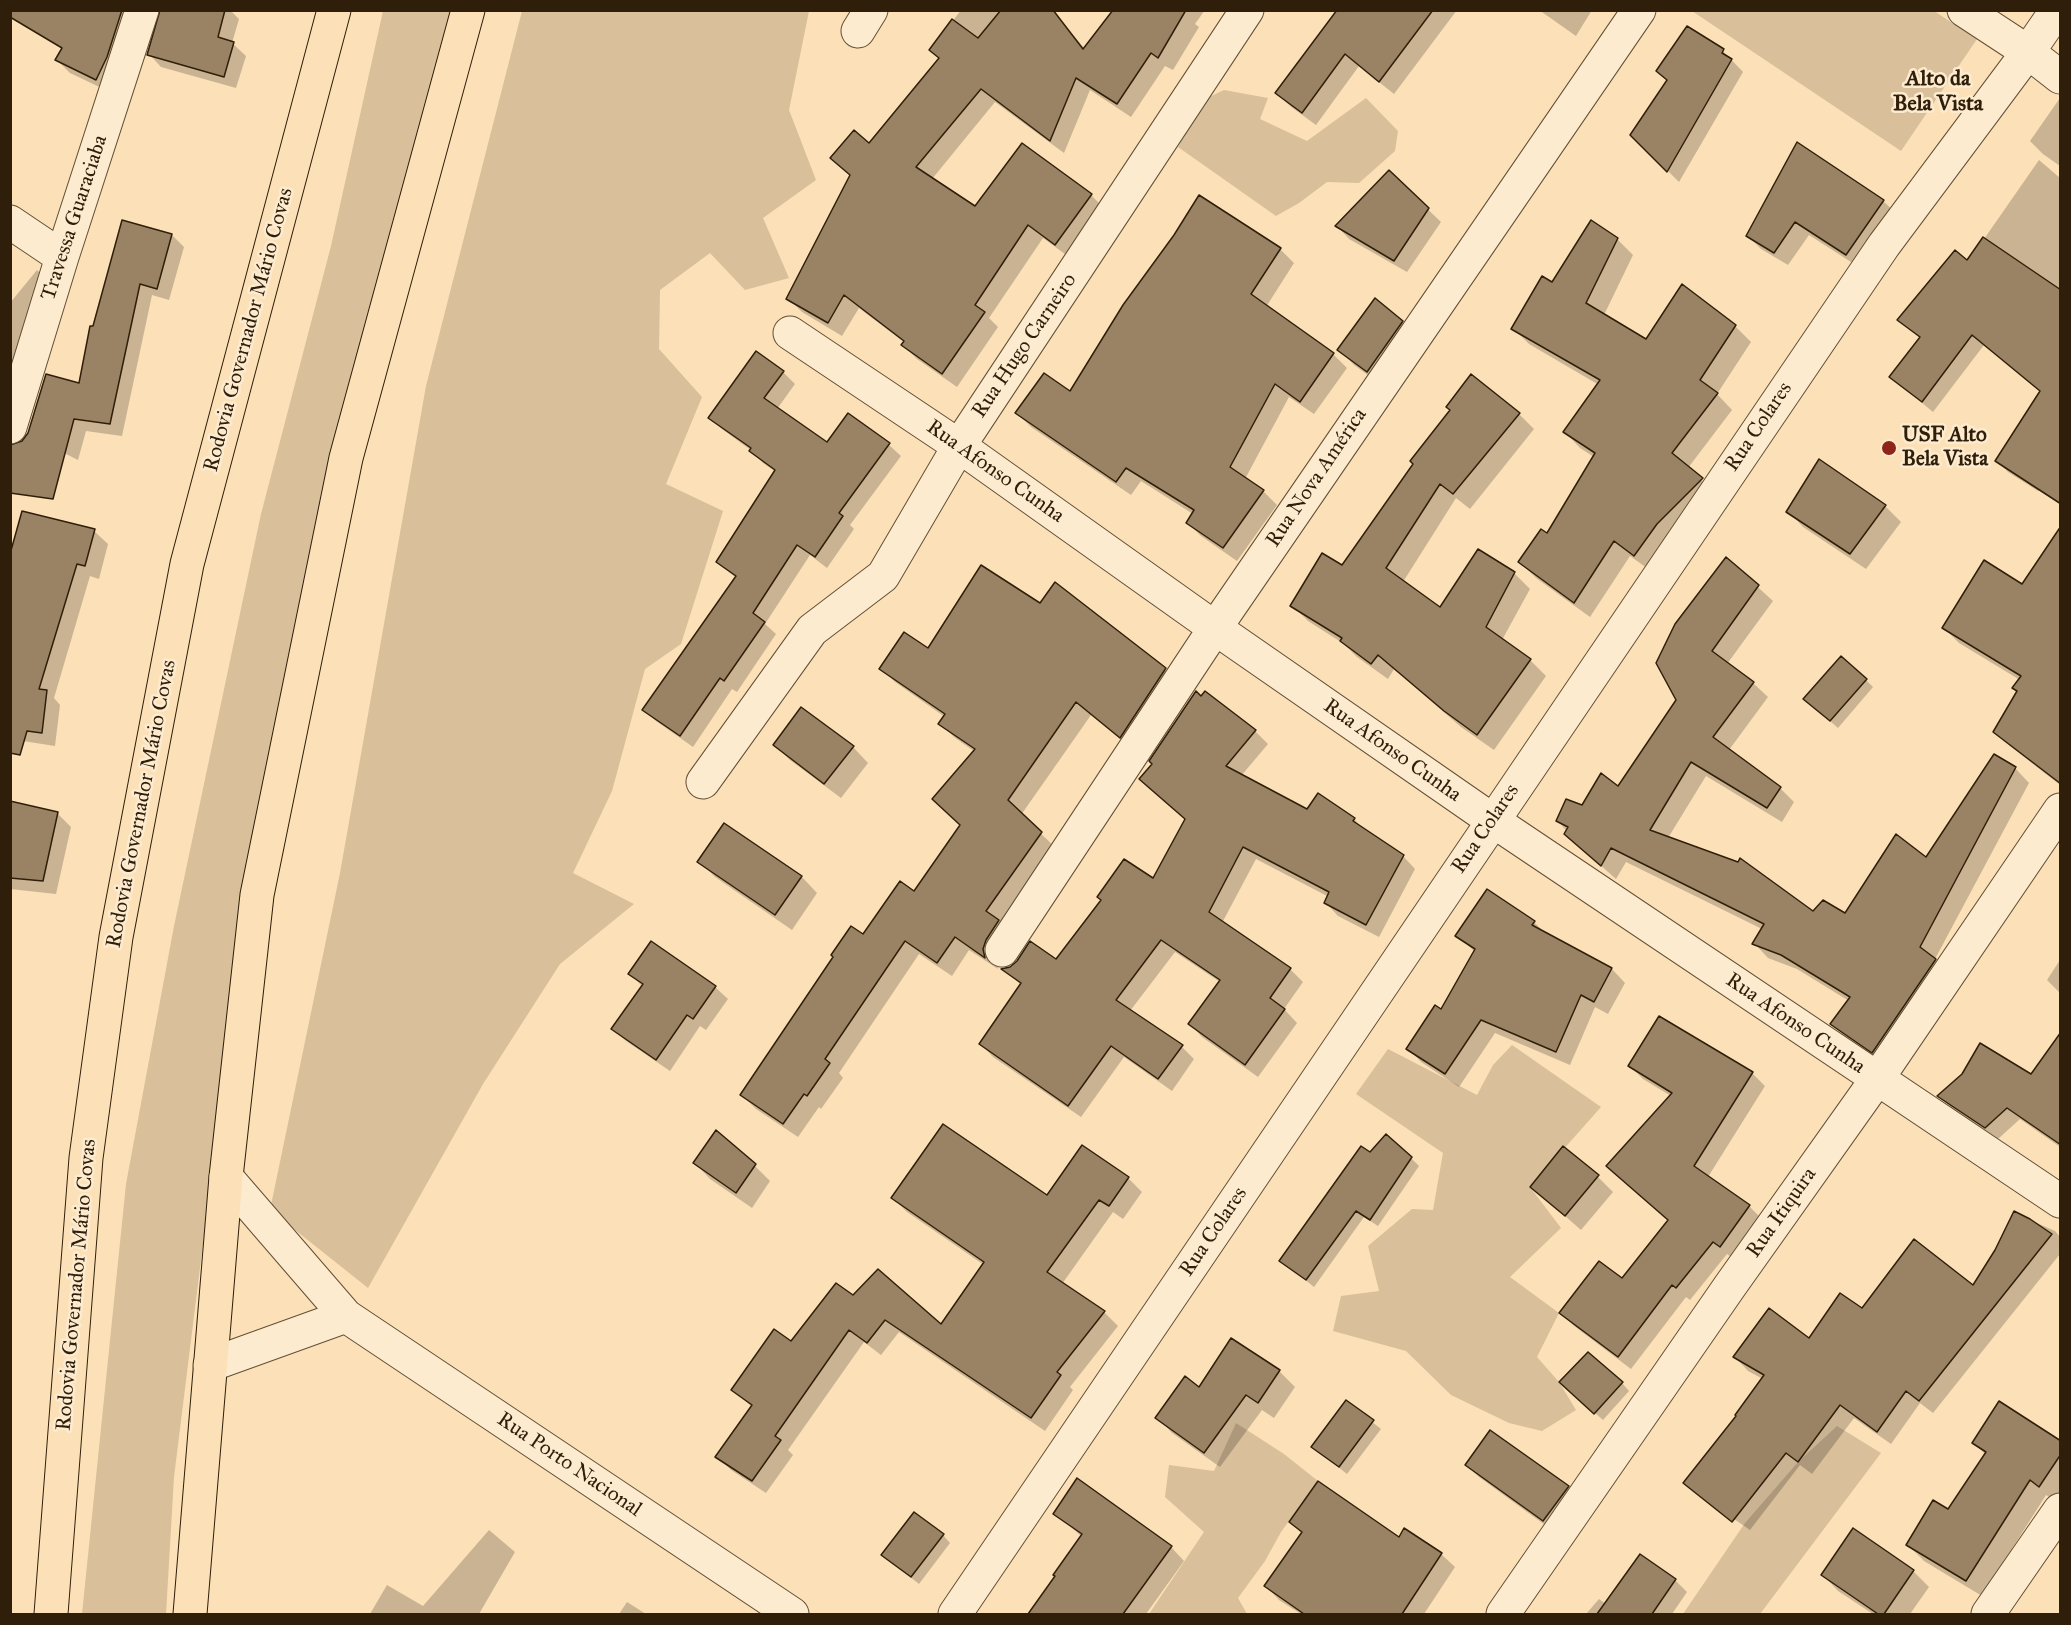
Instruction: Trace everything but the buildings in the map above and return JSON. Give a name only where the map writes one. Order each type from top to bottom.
[{"type":"highway","name":"Rodovia Governador Mário Covas","points":[[51,1614],[86,1158],[116,937],[187,564],[334,10]]},
{"type":"highway","points":[[190,1614],[226,1177],[257,895],[346,458],[468,10]]},
{"type":"street","name":"Travessa Guaraciaba","points":[[10,427],[142,10]]},
{"type":"street","name":"Rua Hugo Carneiro","points":[[703,782],[812,630],[883,576],[959,446],[1247,10]]},
{"type":"street","name":"Rua Nova América","points":[[1002,950],[1215,627],[1639,10]]},
{"type":"street","points":[[1964,10],[2028,52],[2061,77]]},
{"type":"street","name":"Rua Colares","points":[[955,1614],[1884,245],[2057,10]]},
{"type":"street","points":[[10,222],[62,257]]},
{"type":"street","name":"Rua Afonso Cunha","points":[[790,333],[959,446],[1492,820],[2061,1201]]},
{"type":"street","name":"Rua Itiquira","points":[[1503,1614],[1730,1286],[1877,1079],[2061,810]]},
{"type":"street","name":"Rua Porto Nacional","points":[[226,1177],[346,1316],[792,1614]]},
{"type":"street","points":[[210,1365],[346,1316]]},
{"type":"street","points":[[1988,1614],[2061,1509]]},
{"type":"shaded area","points":[[383,11],[464,11],[237,970],[174,1477],[166,1614],[82,1614],[126,1184],[174,926],[261,514],[331,246]]},
{"type":"shaded area","points":[[522,11],[809,11],[789,110],[816,180],[763,218],[789,278],[745,290],[710,253],[660,290],[659,349],[702,397],[666,484],[723,511],[681,644],[645,669],[612,791],[573,873],[634,904],[560,964],[483,1084],[368,1288],[270,1210],[340,873],[426,386]]},
{"type":"shaded area","points":[[1692,11],[1934,11],[1977,39],[1901,151]]},
{"type":"shaded area","points":[[1224,90],[1268,98],[1260,119],[1307,141],[1366,98],[1398,131],[1395,151],[1359,183],[1327,182],[1299,203],[1276,216],[1178,147],[1193,115],[1205,99]]},
{"type":"shaded area","points":[[1512,1045],[1601,1107],[1530,1187],[1561,1228],[1510,1277],[1559,1313],[1537,1357],[1559,1382],[1576,1410],[1542,1431],[1509,1423],[1451,1395],[1406,1351],[1333,1331],[1341,1296],[1379,1291],[1368,1246],[1412,1209],[1433,1210],[1443,1153],[1356,1094],[1388,1049],[1477,1095],[1493,1065]]},
{"type":"shaded area","points":[[1236,1423],[1284,1454],[1318,1481],[1238,1598],[1247,1614],[1149,1614],[1204,1532],[1165,1497],[1169,1465],[1214,1471]]},
{"type":"shaded area","points":[[1837,1426],[1881,1453],[1760,1614],[1683,1614],[1745,1523],[1798,1462]]},
{"type":"place","name":"USF Alto Bela Vista","points":[[1889,448]]},
{"type":"district","name":"Alto da Bela Vista","points":[[1938,92]]}]
